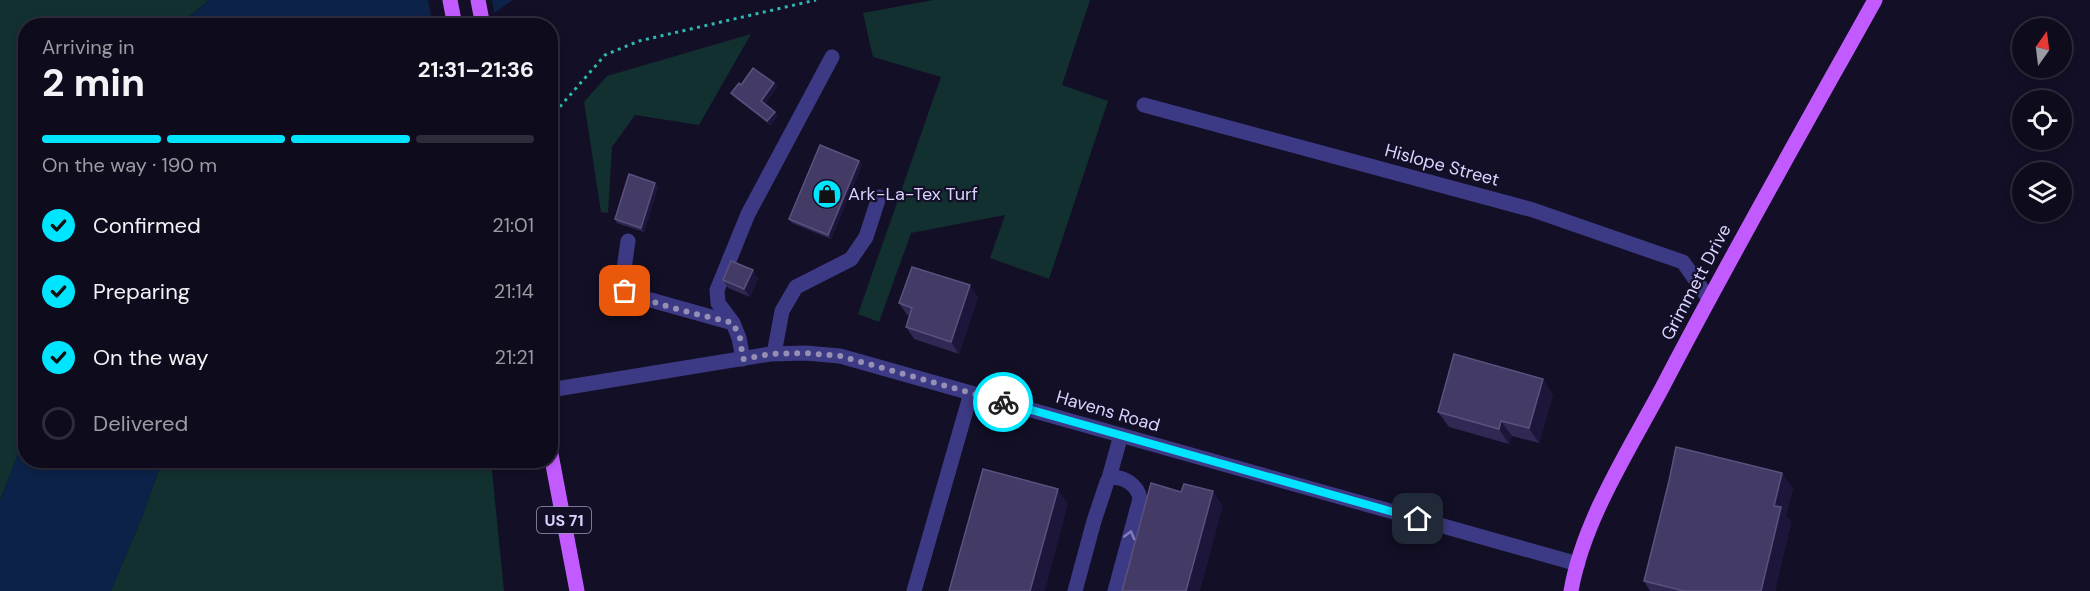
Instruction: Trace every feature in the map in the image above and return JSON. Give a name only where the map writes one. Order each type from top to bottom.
[{"type":"main road","points":[[450,0],[453,18]]},
{"type":"main road","points":[[478,0],[481,18]]},
{"type":"main road","name":"Grimmett Drive","points":[[1571,591],[1589,533],[1621,463],[1708,299],[1875,0]]},
{"type":"main road","name":"US 71","points":[[554,468],[577,591]]},
{"type":"street","points":[[743,359],[740,338],[733,323],[718,303],[717,290],[748,214],[832,57]]},
{"type":"street","name":"Hislope Street","points":[[1144,105],[1533,210],[1683,262],[1708,299]]},
{"type":"street","points":[[774,354],[782,312],[795,287],[851,259],[866,237],[879,197]]},
{"type":"street","points":[[628,241],[622,283],[625,291],[733,323]]},
{"type":"street","name":"Havens Road","points":[[558,389],[774,354],[805,353],[840,356],[1578,564]]},
{"type":"street","points":[[914,591],[971,393]]},
{"type":"street","points":[[1075,591],[1121,435]]},
{"type":"street","points":[[1109,478],[1121,478],[1129,482],[1139,493],[1140,499],[1114,591]]},
{"type":"path","points":[[558,109],[605,55],[639,41],[816,0]]},
{"type":"green space","points":[[0,0],[209,0],[188,18],[18,18],[18,454],[0,501]]},
{"type":"green space","points":[[933,0],[1090,0],[1062,85],[1108,101],[1049,279],[990,258],[1005,215],[911,233],[879,322],[858,314],[941,77],[873,57],[863,13]]},
{"type":"green space","points":[[751,34],[699,125],[635,115],[612,147],[608,213],[601,212],[584,102],[607,76]]},
{"type":"green space","points":[[159,468],[492,468],[504,591],[111,591]]},
{"type":"water","points":[[209,0],[513,0],[487,18],[189,18]]},
{"type":"water","points":[[18,454],[18,468],[159,468],[111,591],[0,591],[0,501]]},
{"type":"pier","points":[[428,0],[492,0],[495,16],[492,18],[432,18]]},
{"type":"building","points":[[753,68],[774,83],[761,101],[775,112],[767,121],[731,93],[739,83],[741,85]]},
{"type":"building","name":"Ark-La-Tex Turf","points":[[820,145],[859,161],[828,235],[789,219]]},
{"type":"building","points":[[629,174],[655,183],[641,228],[615,219]]},
{"type":"building","points":[[731,261],[753,270],[744,289],[723,280]]},
{"type":"building","points":[[912,267],[970,285],[951,342],[906,327],[912,308],[899,303]]},
{"type":"building","points":[[1454,354],[1543,379],[1529,428],[1501,421],[1499,429],[1438,412]]},
{"type":"building","points":[[1676,447],[1782,473],[1774,506],[1781,507],[1761,591],[1684,591],[1644,581]]},
{"type":"building","points":[[983,469],[1058,489],[1030,591],[949,591]]},
{"type":"building","points":[[1151,483],[1181,492],[1184,484],[1213,491],[1186,591],[1122,591]]},
{"type":"way so far","points":[[625,291],[679,309],[733,323],[740,338],[743,359],[770,354],[805,353],[840,356],[1003,402]]},
{"type":"place","name":"Ark-La-Tex Turf","points":[[827,194]]},
{"type":"route","points":[[1003,402],[1418,519]]}]
